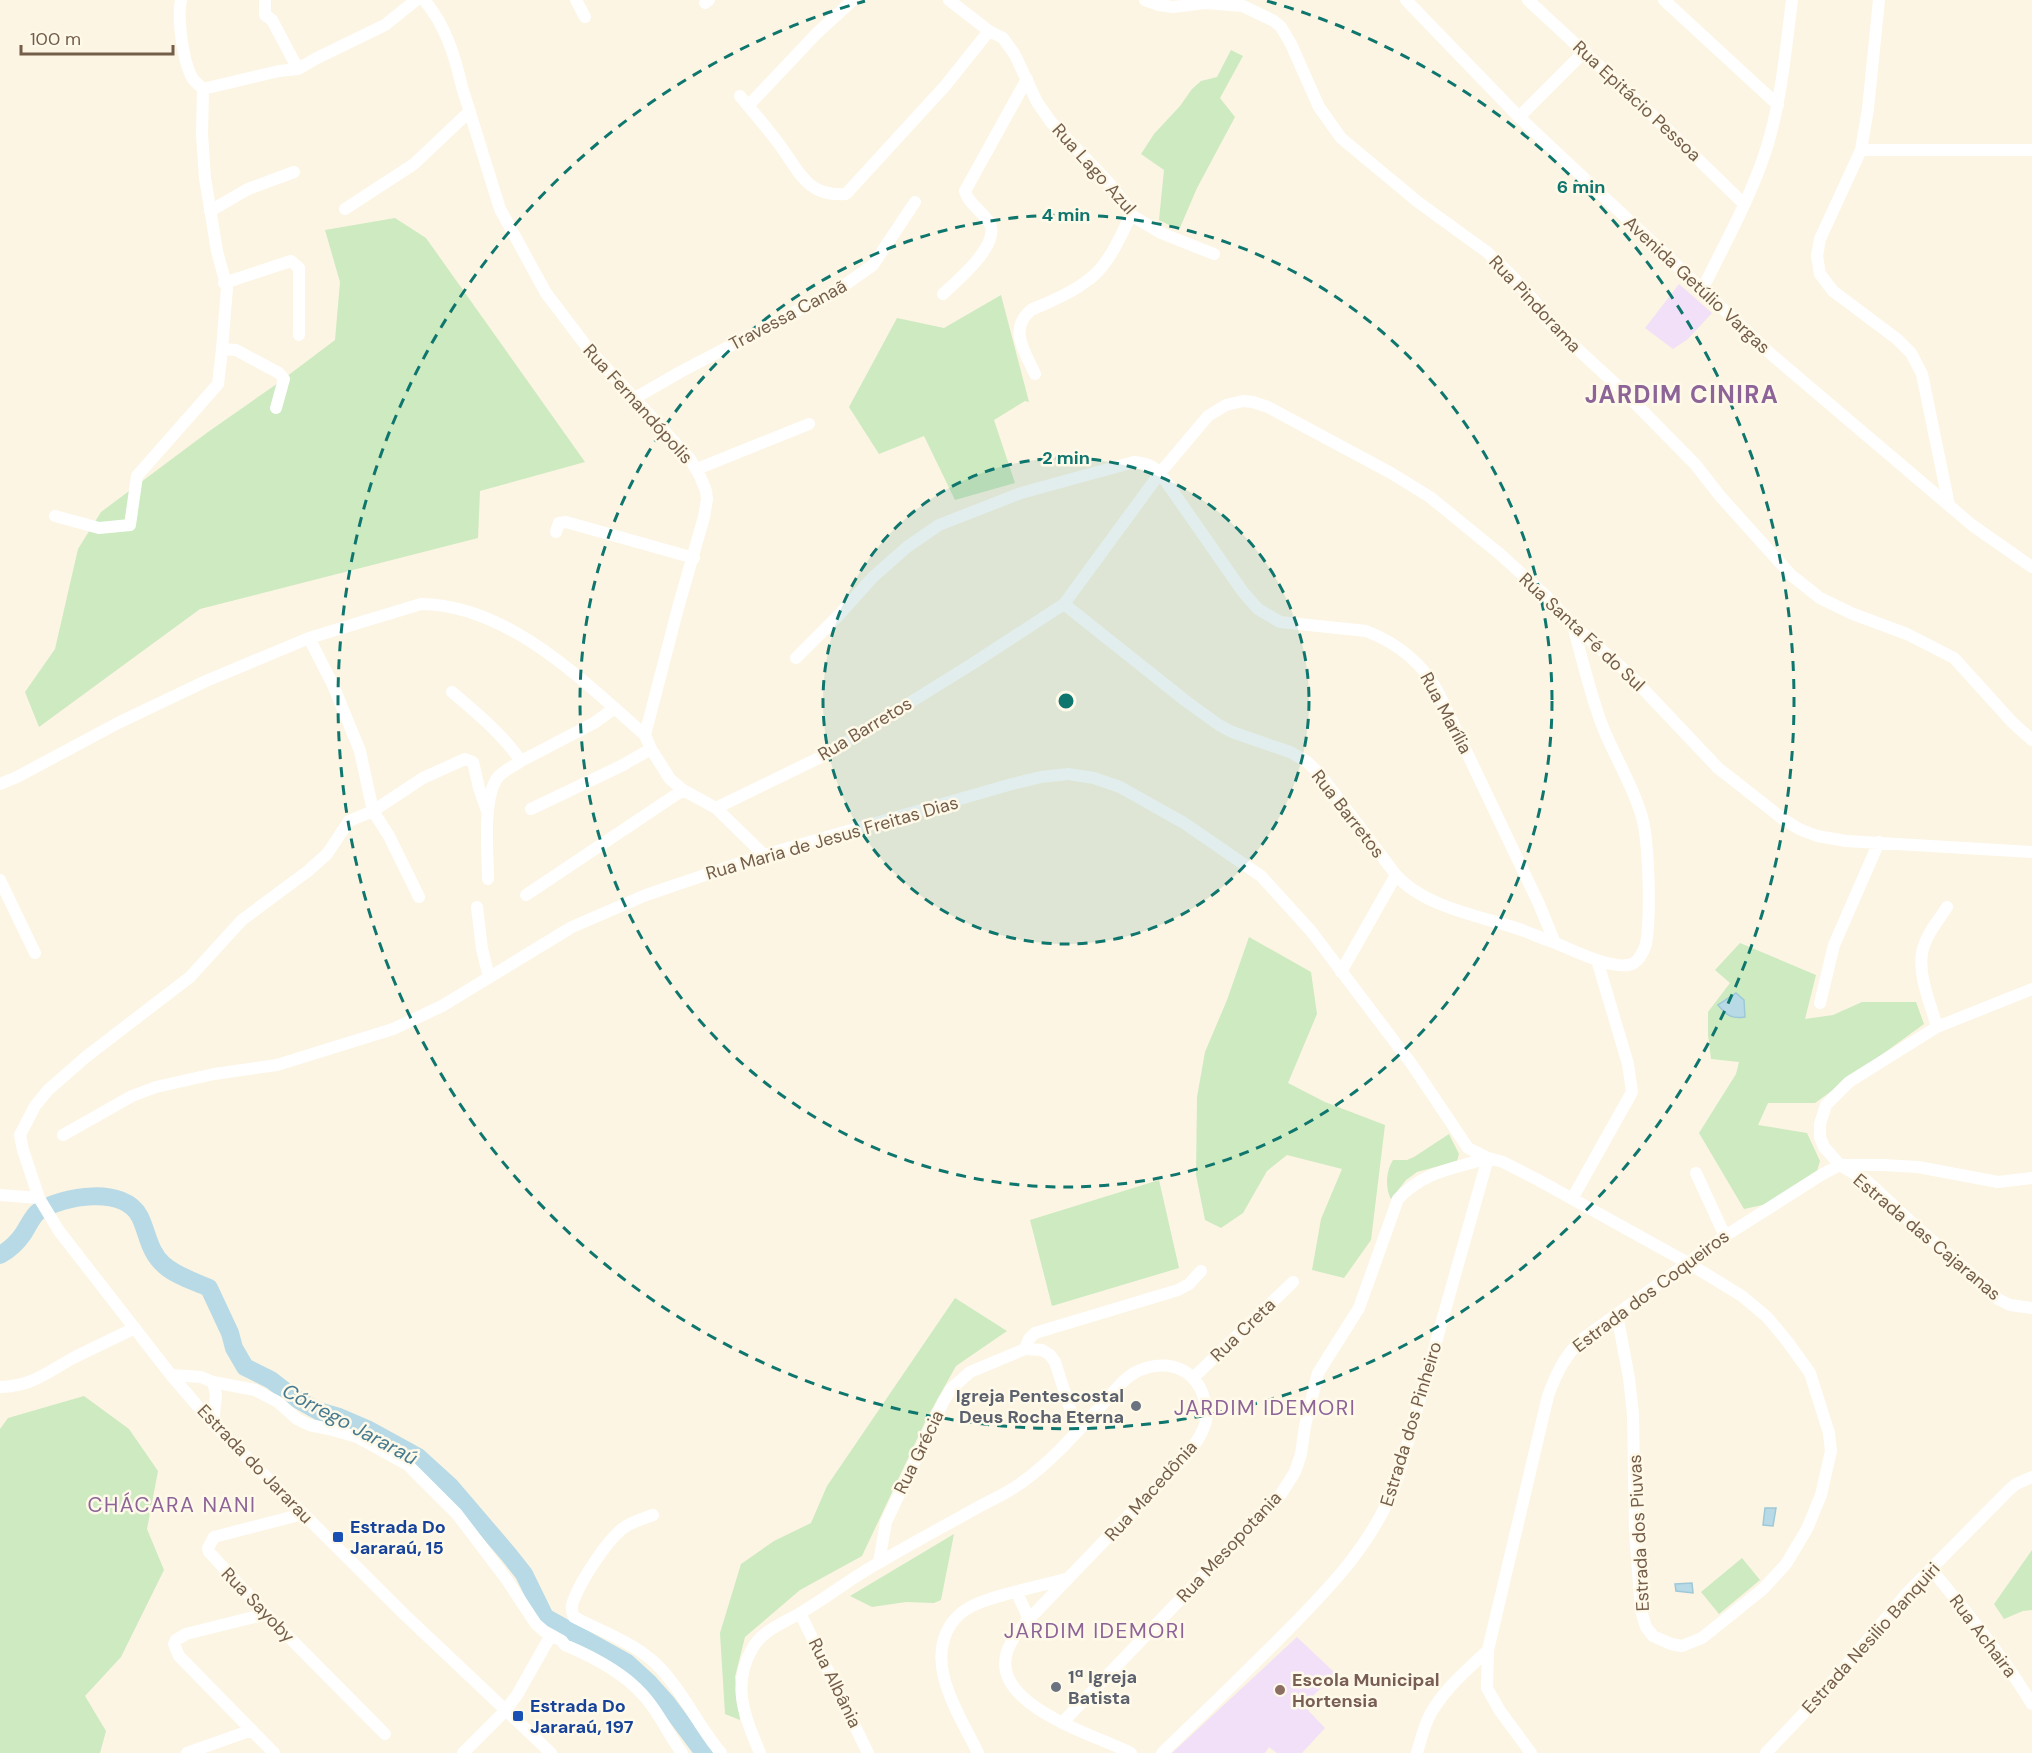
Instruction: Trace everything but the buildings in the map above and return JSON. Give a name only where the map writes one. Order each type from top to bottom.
[{"type":"street","points":[[55,516],[99,528],[130,525],[137,476],[218,384],[227,288],[224,284],[205,178],[202,134],[203,89],[194,79],[183,46],[178,13],[181,0]]},
{"type":"street","points":[[265,0],[265,15],[272,20],[298,69]]},
{"type":"street","points":[[203,89],[279,70],[298,69],[385,25],[416,0]]},
{"type":"street","name":"Rua Fernandópolis","points":[[424,0],[442,26],[458,68],[500,209],[546,293],[587,347],[684,450],[704,483],[707,498],[694,558],[678,608],[645,735]]},
{"type":"street","points":[[576,0],[585,17]]},
{"type":"street","points":[[853,0],[744,101],[782,147],[799,174],[818,190],[831,195],[846,194],[945,86],[989,31]]},
{"type":"street","name":"Rua Lago Azul","points":[[949,0],[989,31],[1003,38],[1015,55],[1037,102],[1051,123],[1109,183],[1131,215],[1161,232],[1214,254]]},
{"type":"street","name":"Rua Pindorama","points":[[1145,0],[1173,8],[1203,2],[1243,6],[1274,21],[1281,27],[1291,44],[1319,107],[1341,138],[1418,202],[1487,252],[1513,277],[1536,303],[1548,322],[1621,388],[1695,464],[1720,496],[1791,575],[1820,598],[1852,614],[1907,634],[1954,658],[2012,722],[2032,740]]},
{"type":"street","name":"Avenida Getúlio Vargas","points":[[1406,0],[1519,117],[1780,362],[1972,525],[2032,567]]},
{"type":"street","name":"Rua Epitácio Pessoa","points":[[1528,0],[1744,204]]},
{"type":"street","points":[[1665,0],[1778,105]]},
{"type":"street","points":[[1702,290],[1744,204],[1769,141],[1778,105],[1792,0]]},
{"type":"street","points":[[1879,0],[1868,109],[1861,150],[1820,239],[1817,256],[1820,274],[1833,291],[1897,339],[1911,353],[1922,374],[1949,505]]},
{"type":"street","points":[[1519,117],[1584,51]]},
{"type":"street","points":[[991,253],[997,239],[990,223],[968,198],[965,190],[1027,79]]},
{"type":"street","points":[[345,209],[414,164],[470,111]]},
{"type":"street","points":[[1861,150],[2032,150]]},
{"type":"street","points":[[210,211],[248,189],[294,172]]},
{"type":"street","name":"Travessa Canaã","points":[[635,398],[839,289],[855,278],[873,265],[915,202]]},
{"type":"street","points":[[1035,374],[1019,337],[1019,324],[1023,317],[1030,310],[1086,283],[1108,258],[1131,215]]},
{"type":"street","points":[[943,294],[988,245],[992,231]]},
{"type":"street","points":[[224,284],[291,261],[299,268],[299,335]]},
{"type":"street","points":[[222,349],[236,350],[279,373],[284,379],[276,408]]},
{"type":"street","name":"Rua Santa Fé do Sul","points":[[1064,604],[1160,473],[1208,416],[1226,405],[1243,401],[1261,405],[1381,468],[1430,497],[1501,555],[1547,597],[1573,625],[1629,674],[1718,768],[1799,829],[1817,836],[1846,841],[2032,852]]},
{"type":"street","points":[[697,469],[809,424]]},
{"type":"street","points":[[796,658],[873,577],[907,547],[939,525],[1021,493],[1134,462],[1145,463],[1160,473]]},
{"type":"street","name":"Rua Marília","points":[[1160,473],[1243,592],[1258,609],[1280,622],[1366,631],[1379,636],[1419,664],[1431,678],[1539,904],[1555,943]]},
{"type":"street","points":[[556,532],[559,523],[566,522],[694,558]]},
{"type":"street","points":[[0,784],[187,690],[309,639],[421,604],[433,604],[465,611],[501,623],[559,662],[645,735],[670,779],[683,790],[716,808],[764,855]]},
{"type":"street","name":"Rua Barretos","points":[[716,808],[827,754],[981,659],[1064,604],[1219,725],[1232,732],[1290,752],[1306,761],[1319,773],[1396,875],[1420,895],[1597,960],[1627,965],[1636,962],[1646,945],[1648,918],[1646,855],[1642,819],[1631,788],[1602,726],[1573,625]]},
{"type":"street","points":[[309,639],[333,685],[360,751],[373,811],[389,836],[419,897]]},
{"type":"street","points":[[452,692],[489,724],[521,761]]},
{"type":"street","points":[[488,879],[488,811],[499,776],[521,761],[594,723],[615,708]]},
{"type":"street","points":[[531,809],[651,749]]},
{"type":"street","name":"Estrada do Jararau","points":[[488,811],[479,788],[473,762],[465,759],[423,778],[373,811],[349,821],[327,854],[242,920],[190,977],[87,1056],[48,1090],[35,1106],[21,1135],[23,1150],[42,1202],[58,1231],[171,1375],[213,1424],[367,1579],[551,1753]]},
{"type":"street","name":"Rua Maria de Jesus Freitas Dias","points":[[63,1135],[122,1101],[156,1086],[214,1074],[277,1065],[393,1029],[442,1006],[572,927],[645,895],[764,855],[1041,777],[1068,774],[1094,778],[1120,787],[1161,809],[1261,876],[1311,931],[1413,1066],[1462,1142],[1468,1148],[1488,1158]]},
{"type":"street","points":[[526,895],[683,790]]},
{"type":"street","points":[[1820,1003],[1834,945],[1879,842]]},
{"type":"street","points":[[1341,972],[1396,875]]},
{"type":"street","points":[[0,880],[35,952]]},
{"type":"street","points":[[477,907],[482,949],[489,977]]},
{"type":"street","points":[[1936,1027],[1923,972],[1922,953],[1926,939],[1947,907]]},
{"type":"street","points":[[1572,1199],[1632,1092],[1628,1064],[1597,960]]},
{"type":"street","name":"Estrada das Cajaranas","points":[[2032,989],[1936,1027],[1849,1082],[1826,1105],[1820,1124],[1820,1137],[1824,1147],[1840,1166],[1867,1180],[1998,1299],[2010,1305],[2032,1308]]},
{"type":"street","name":"Estrada dos Piuvas","points":[[1488,1158],[1503,1162],[1572,1199],[1688,1263],[1742,1296],[1767,1317],[1810,1373],[1824,1413],[1831,1451],[1821,1494],[1807,1529],[1786,1564],[1763,1589],[1702,1638],[1682,1646],[1653,1636],[1646,1627],[1641,1610],[1635,1532],[1633,1414],[1629,1378],[1617,1316]]},
{"type":"street","name":"Rua Mesopotania","points":[[1062,1723],[1281,1494],[1295,1472],[1301,1454],[1305,1426],[1318,1373],[1359,1308],[1398,1199],[1410,1186],[1431,1174],[1488,1158]]},
{"type":"street","name":"Estrada dos Pinheiro","points":[[1162,1753],[1325,1593],[1380,1520],[1398,1477],[1488,1158]]},
{"type":"street","name":"Estrada dos Coqueiros","points":[[1531,1753],[1500,1711],[1487,1688],[1488,1650],[1548,1396],[1567,1354],[1581,1340],[1725,1236],[1821,1175],[1840,1166],[1918,1167],[1998,1182],[2032,1178]]},
{"type":"street","points":[[1695,1173],[1725,1236]]},
{"type":"street","points":[[0,1195],[42,1202]]},
{"type":"street","points":[[1077,1430],[1050,1355],[1042,1350],[1025,1349],[1031,1335],[1178,1290],[1189,1284],[1201,1271]]},
{"type":"street","name":"Rua Creta","points":[[1194,1377],[1293,1282]]},
{"type":"street","points":[[0,1387],[18,1386],[35,1381],[74,1358],[135,1328]]},
{"type":"street","name":"Rua Grécia","points":[[879,1562],[886,1522],[951,1389],[970,1372],[1025,1349]]},
{"type":"street","points":[[760,1753],[744,1710],[741,1684],[752,1649],[759,1639],[879,1562],[1020,1483],[1043,1464],[1124,1382],[1140,1370],[1165,1366],[1180,1369],[1194,1377]]},
{"type":"street","points":[[171,1375],[201,1377],[213,1382],[255,1390],[278,1402],[297,1419],[309,1425],[357,1437],[408,1465],[457,1514],[507,1580],[536,1624],[565,1645],[594,1659],[635,1686],[645,1696],[682,1753]]},
{"type":"street","name":"Rua Macedônia","points":[[1131,1753],[1062,1723],[1031,1705],[1018,1694],[1011,1683],[1006,1666],[1007,1655],[1011,1641],[1029,1619],[1187,1455],[1200,1436],[1206,1423],[1207,1411],[1202,1391],[1194,1377]]},
{"type":"street","points":[[213,1382],[216,1395],[213,1424]]},
{"type":"street","name":"Estrada Nesilio Banquiri","points":[[1766,1753],[1822,1694],[1907,1593],[2016,1484],[2032,1477]]},
{"type":"street","name":"Rua Sayoby","points":[[303,1514],[214,1537],[210,1543],[209,1552],[266,1614],[385,1734]]},
{"type":"street","points":[[652,1515],[632,1522],[613,1537],[573,1600],[571,1612],[574,1617],[633,1646],[663,1670],[701,1728],[722,1753]]},
{"type":"street","name":"Rua Achaira","points":[[1932,1570],[1986,1635],[2032,1704]]},
{"type":"street","points":[[978,1753],[952,1698],[942,1670],[940,1656],[947,1631],[964,1611],[973,1606],[1066,1579]]},
{"type":"street","points":[[1017,1593],[1029,1619]]},
{"type":"street","name":"Rua Albânia","points":[[800,1613],[868,1753]]},
{"type":"street","points":[[266,1614],[186,1634],[174,1644],[179,1656],[274,1753]]},
{"type":"street","points":[[463,1753],[505,1711],[517,1695],[551,1635]]},
{"type":"street","points":[[1417,1753],[1431,1713],[1441,1698],[1488,1650]]},
{"type":"street","points":[[187,1753],[252,1730]]},
{"type":"shaded area","points":[[1679,284],[1712,313],[1688,339],[1673,349],[1645,328]]},
{"type":"shaded area","name":"Escola Municipal Hortensia","points":[[1297,1637],[1336,1674],[1303,1705],[1325,1728],[1302,1753],[1277,1753],[1269,1747],[1265,1753],[1172,1753]]},
{"type":"green space","points":[[1231,50],[1243,56],[1220,98],[1235,117],[1197,188],[1179,230],[1159,220],[1164,170],[1141,154],[1154,134],[1192,89],[1201,81],[1217,77]]},
{"type":"green space","points":[[395,218],[426,238],[585,462],[480,491],[478,538],[200,609],[39,727],[25,692],[55,649],[78,549],[101,512],[335,340],[340,282],[325,230]]},
{"type":"green space","points":[[1001,295],[1029,402],[1025,401],[994,420],[1015,483],[955,500],[924,436],[879,454],[849,407],[897,318],[944,328]]},
{"type":"green space","points":[[1249,937],[1311,972],[1317,1014],[1288,1083],[1325,1102],[1385,1125],[1371,1240],[1344,1278],[1312,1270],[1321,1219],[1342,1169],[1287,1155],[1267,1171],[1243,1213],[1221,1228],[1205,1220],[1196,1175],[1197,1097],[1205,1052],[1227,1000]]},
{"type":"green space","points":[[1740,943],[1816,975],[1805,1019],[1833,1015],[1862,1002],[1916,1002],[1924,1024],[1815,1103],[1768,1103],[1758,1125],[1807,1133],[1820,1161],[1817,1171],[1767,1204],[1744,1209],[1699,1133],[1736,1074],[1739,1062],[1711,1059],[1708,1012],[1730,983],[1715,970]]},
{"type":"green space","points":[[1449,1134],[1459,1154],[1457,1161],[1417,1172],[1406,1180],[1391,1199],[1387,1180],[1393,1160],[1407,1160],[1414,1157]]},
{"type":"green space","points":[[1159,1180],[1179,1268],[1052,1306],[1030,1220]]},
{"type":"green space","points":[[955,1298],[1007,1331],[956,1366],[927,1418],[862,1556],[800,1590],[745,1637],[735,1677],[740,1720],[725,1714],[720,1633],[741,1564],[774,1541],[811,1523],[827,1486]]},
{"type":"green space","points":[[84,1396],[129,1429],[158,1471],[147,1529],[164,1570],[121,1657],[85,1696],[106,1731],[100,1753],[0,1753],[0,1429],[8,1418]]},
{"type":"green space","points":[[954,1534],[941,1600],[934,1603],[906,1602],[872,1607],[850,1596]]},
{"type":"green space","points":[[2032,1550],[2032,1610],[2023,1611],[2004,1619],[1994,1604]]},
{"type":"green space","points":[[1742,1558],[1760,1580],[1719,1614],[1701,1592]]},
{"type":"water","points":[[1736,993],[1744,1000],[1745,1017],[1730,1016],[1718,1005]]},
{"type":"water","points":[[1765,1508],[1776,1508],[1773,1526],[1763,1525]]},
{"type":"water","points":[[1692,1583],[1693,1593],[1676,1591],[1675,1584]]},
{"type":"waterway","name":"Córrego Jararaú","points":[[0,1255],[18,1240],[39,1211],[63,1201],[92,1196],[107,1197],[121,1200],[132,1207],[140,1217],[152,1249],[159,1260],[174,1272],[209,1288],[230,1333],[234,1348],[245,1367],[271,1380],[293,1397],[318,1411],[367,1429],[418,1457],[451,1487],[509,1555],[524,1574],[545,1617],[626,1662],[666,1702],[704,1753]]},
{"type":"place","name":"Igreja Pentescostal Deus Rocha Eterna","points":[[1136,1406]]},
{"type":"place","name":"Estrada Do Jararaú, 15","points":[[338,1537]]},
{"type":"place","name":"1ª Igreja Batista","points":[[1056,1687]]},
{"type":"place","name":"Escola Municipal Hortensia","points":[[1280,1690]]},
{"type":"place","name":"Estrada Do Jararaú, 197","points":[[518,1716]]},
{"type":"district","name":"JARDIM CINIRA","points":[[1682,395]]},
{"type":"district","name":"JARDIM IDEMORI","points":[[1265,1408]]},
{"type":"district","name":"CHÁCARA NANI","points":[[172,1505]]},
{"type":"district","name":"JARDIM IDEMORI","points":[[1095,1631]]}]
